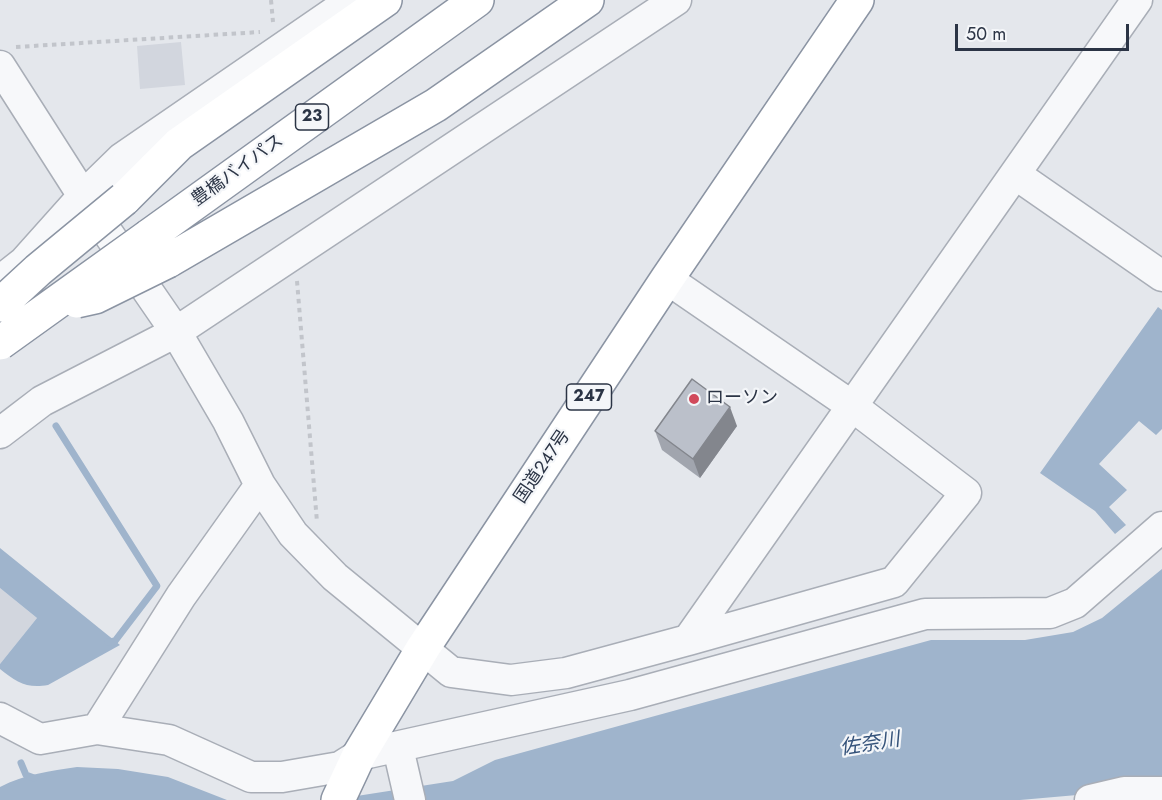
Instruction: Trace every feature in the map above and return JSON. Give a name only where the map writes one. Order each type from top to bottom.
[{"type":"highway","points":[[146,230],[179,144],[385,0]]},
{"type":"highway","name":"豊橋バイパス","points":[[0,343],[146,230],[453,0]]},
{"type":"highway","name":"豊橋バイパス","points":[[0,328],[146,230],[477,0]]},
{"type":"highway","points":[[0,305],[38,270],[146,230],[436,105],[587,0]]},
{"type":"highway","name":"国道247号","points":[[348,777],[423,648],[667,279],[852,8]]},
{"type":"street","points":[[0,281],[24,262],[83,196],[122,158],[352,0]]},
{"type":"street","points":[[0,433],[42,401],[176,332],[676,0]]},
{"type":"street","points":[[688,640],[1137,0]]},
{"type":"street","points":[[6,57],[83,196],[176,332],[228,421],[260,485],[293,534],[320,562],[451,672],[511,680],[566,673],[894,582],[966,493],[852,406],[667,279]]},
{"type":"street","points":[[1015,174],[1162,276]]},
{"type":"street","points":[[97,729],[175,605],[260,485]]},
{"type":"street","points":[[0,718],[40,739],[97,729],[169,740],[251,777],[282,777],[340,767],[348,777],[399,755],[926,614],[1050,613],[1075,603],[1162,527]]},
{"type":"street","points":[[399,755],[410,800]]},
{"type":"street","points":[[1090,800],[1124,792],[1162,792]]},
{"type":"path","points":[[6,57],[262,31]]},
{"type":"path","points":[[286,260],[299,284],[320,562]]},
{"type":"shaded area","points":[[181,42],[185,85],[140,89],[137,46]]},
{"type":"shaded area","points":[[0,588],[37,618],[0,664]]},
{"type":"water","points":[[1158,307],[1162,310],[1162,429],[1156,435],[1139,421],[1099,464],[1127,490],[1109,507],[1126,525],[1115,534],[1095,511],[1040,473]]},
{"type":"water","points":[[0,548],[120,645],[48,685],[28,685],[11,678],[0,669],[0,664],[37,618],[0,588]]},
{"type":"water","name":"佐奈川","points":[[1162,569],[1162,778],[1077,795],[1020,800],[331,800],[453,781],[495,760],[931,640],[1025,640],[1073,632],[1102,618]]},
{"type":"water","points":[[77,767],[118,769],[168,777],[227,800],[0,800],[0,787],[9,783],[38,774]]},
{"type":"building","points":[[692,379],[730,407],[693,459],[655,431]]},
{"type":"waterway","points":[[56,426],[157,586],[115,641],[108,642]]},
{"type":"waterway","points":[[21,763],[26,775],[34,778]]},
{"type":"place","name":"ローソン","points":[[694,399]]}]
